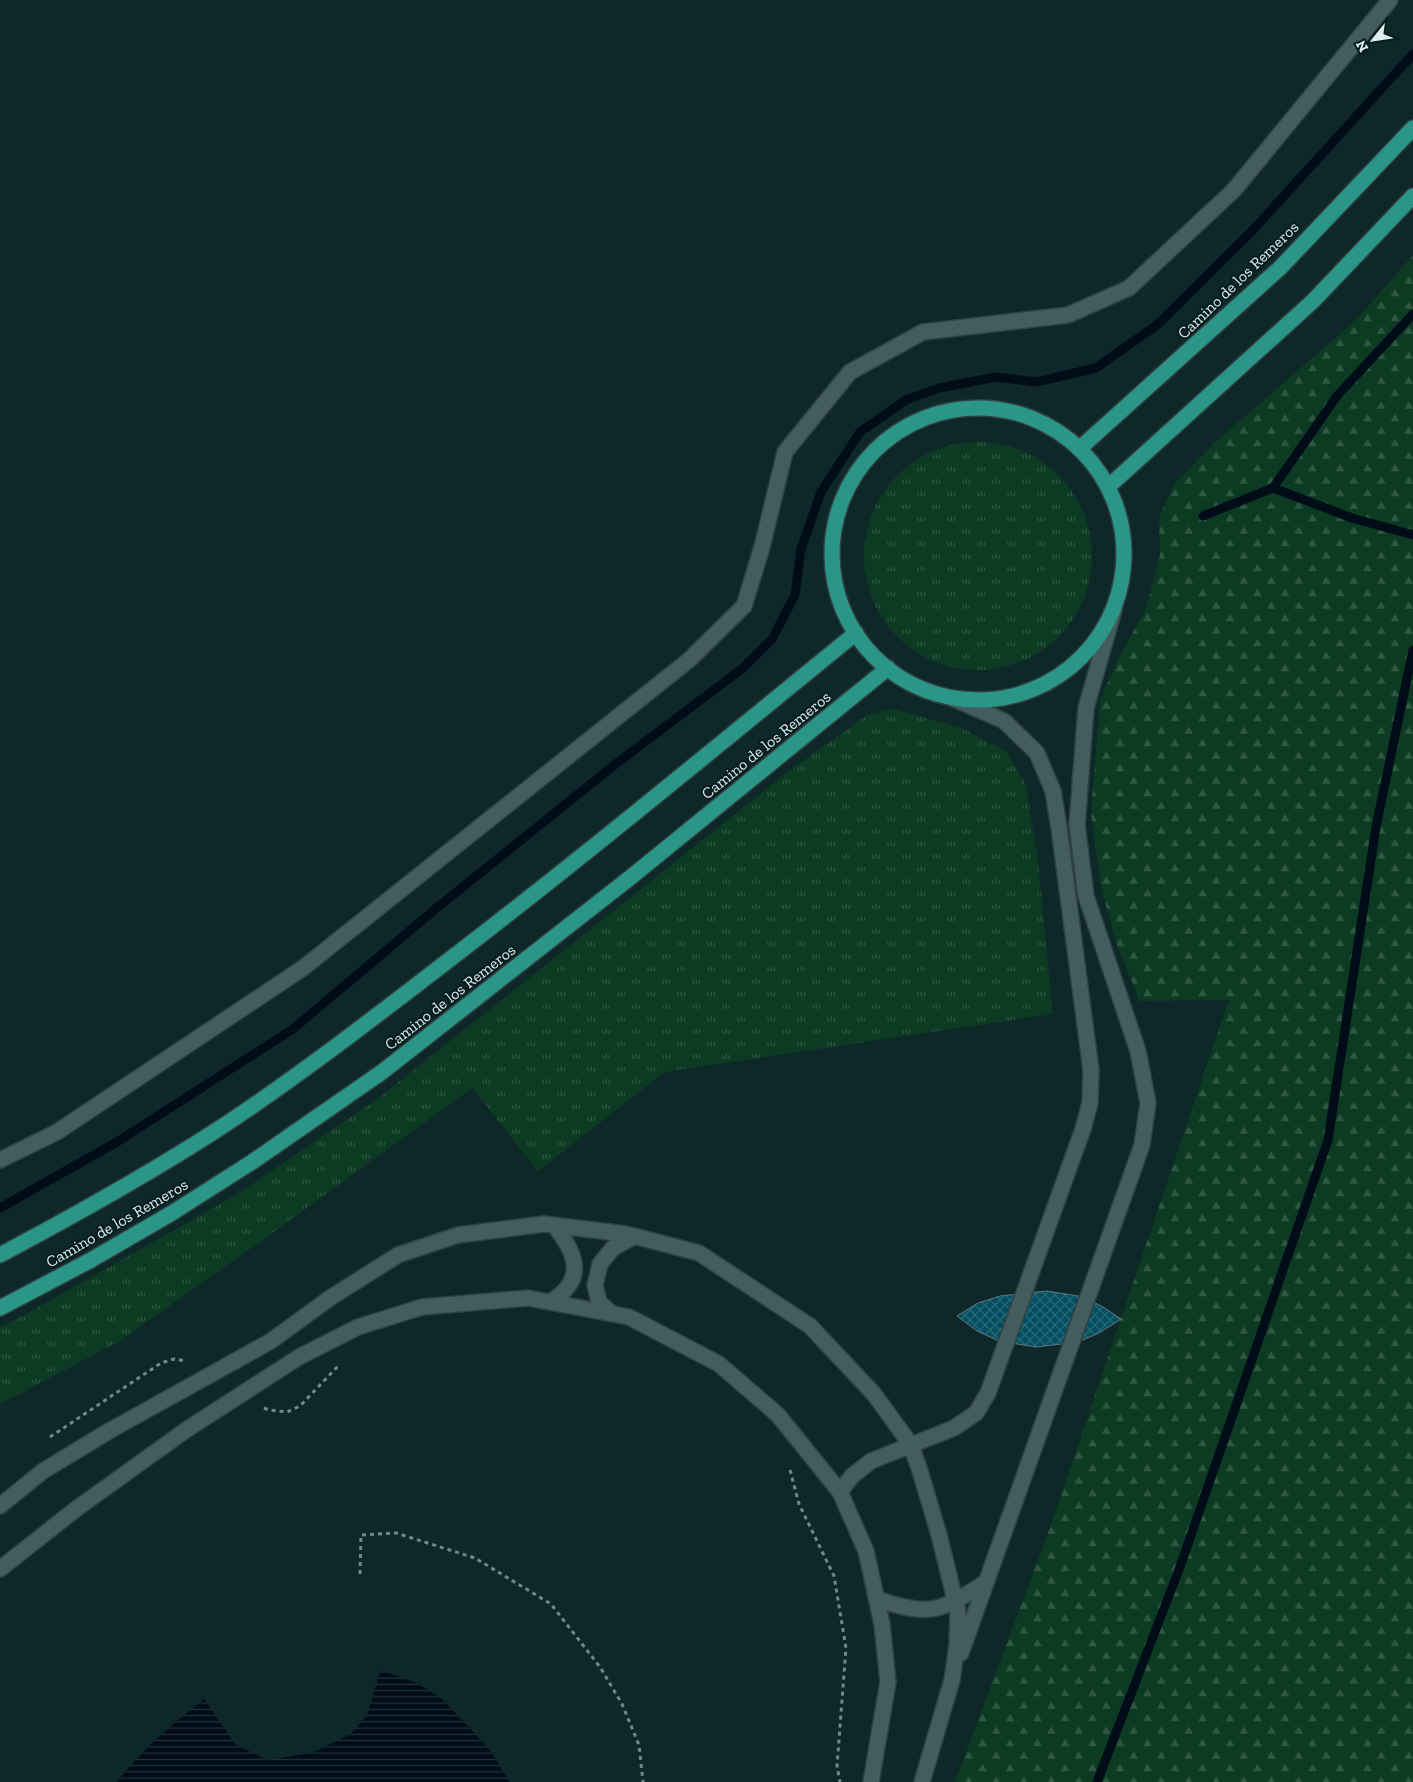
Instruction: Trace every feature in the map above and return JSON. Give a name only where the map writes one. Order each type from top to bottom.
[{"type":"main road","name":"Camino de los Remeros","points":[[1079,449],[1280,268],[1413,128]]},
{"type":"main road","points":[[1108,487],[1313,301],[1413,196]]},
{"type":"main road","points":[[985,407],[1024,414],[1060,432],[1090,459],[1108,487],[1123,531],[1124,571],[1114,610],[1094,644],[1065,672],[1030,691],[992,700],[952,698],[914,685],[888,668],[881,663],[856,633],[838,595],[832,556],[837,516],[852,479],[876,448],[908,425],[946,410],[985,407]]},
{"type":"main road","name":"Camino de los Remeros","points":[[0,1255],[148,1173],[226,1123],[338,1045],[602,841],[856,633]]},
{"type":"main road","name":"Camino de los Remeros","points":[[0,1308],[91,1260],[172,1213],[252,1162],[382,1072],[631,877],[888,668]]},
{"type":"street","points":[[0,1160],[57,1132],[303,968],[689,660],[744,606],[762,547],[785,452],[850,372],[923,332],[1068,315],[1129,288],[1234,190],[1390,0]]},
{"type":"street","points":[[922,1782],[952,1680],[1142,1145],[1148,1103],[1138,1051],[1086,896],[1077,825],[1086,708],[1114,610]]},
{"type":"street","points":[[840,1492],[852,1476],[871,1461],[954,1428],[976,1413],[988,1393],[1083,1129],[1090,1103],[1091,1070],[1059,828],[1052,791],[1036,753],[1004,721],[952,698]]},
{"type":"street","points":[[0,1506],[43,1471],[109,1431],[272,1341],[330,1298],[398,1255],[458,1235],[544,1224],[626,1234],[699,1253],[810,1326],[874,1394],[910,1445],[921,1474],[939,1535],[958,1612],[957,1645],[952,1680]]},
{"type":"street","points":[[551,1302],[567,1288],[574,1276],[574,1260],[568,1243],[554,1225]]},
{"type":"street","points":[[612,1314],[599,1302],[595,1286],[600,1264],[613,1248],[636,1236]]},
{"type":"street","points":[[0,1569],[76,1509],[186,1430],[299,1357],[358,1327],[422,1307],[528,1298],[629,1317],[718,1364],[778,1415],[840,1492],[866,1551],[882,1624],[888,1682],[871,1782]]},
{"type":"street","points":[[877,1599],[905,1608],[928,1611],[956,1602],[986,1582]]},
{"type":"path","points":[[44,1441],[161,1363],[174,1360],[186,1361],[209,1376]]},
{"type":"path","points":[[241,1395],[269,1410],[287,1412],[300,1406],[344,1360]]},
{"type":"path","points":[[788,1462],[799,1504],[834,1576],[846,1648],[837,1766],[840,1782]]},
{"type":"path","points":[[360,1574],[360,1534],[396,1533],[475,1558],[551,1604],[600,1667],[622,1704],[639,1744],[643,1782]]},
{"type":"green space","points":[[1413,255],[1413,1782],[955,1782],[1052,1522],[1229,1000],[1139,1001],[1116,943],[1101,887],[1091,813],[1100,701],[1119,657],[1146,609],[1160,555],[1159,518],[1174,484],[1214,443],[1354,322]]},
{"type":"green space","points":[[978,442],[1011,447],[1032,456],[1050,468],[1066,484],[1078,502],[1087,523],[1092,556],[1087,589],[1078,610],[1066,628],[1050,644],[1032,656],[1011,665],[978,670],[945,665],[924,656],[906,644],[890,628],[878,610],[869,589],[864,556],[869,523],[878,502],[890,484],[906,468],[924,456],[945,447]]},
{"type":"green space","points":[[893,709],[959,727],[1006,751],[1026,785],[1038,861],[1053,1014],[665,1072],[538,1171],[472,1088],[120,1341],[0,1404],[0,1327],[21,1317],[236,1195],[376,1100],[789,771],[867,715]]},
{"type":"shaded area","points":[[381,1670],[416,1683],[440,1697],[489,1749],[510,1782],[117,1782],[158,1738],[204,1699],[236,1745],[268,1760],[312,1753],[351,1734],[367,1715]]},
{"type":"building","points":[[1047,1291],[1084,1297],[1121,1319],[1099,1333],[1078,1342],[1036,1347],[999,1341],[977,1331],[957,1316],[978,1303],[1000,1296]]},
{"type":"waterway","points":[[0,1208],[117,1142],[293,1029],[439,906],[617,763],[743,668],[772,639],[795,595],[801,549],[821,492],[860,432],[906,400],[939,388],[996,377],[1036,382],[1096,368],[1157,325],[1253,230],[1413,54]]},
{"type":"waterway","points":[[1203,516],[1273,488],[1337,396],[1413,314]]},
{"type":"waterway","points":[[1273,488],[1352,518],[1413,535]]},
{"type":"waterway","points":[[1097,1782],[1180,1567],[1328,1140],[1376,827],[1413,650]]}]
